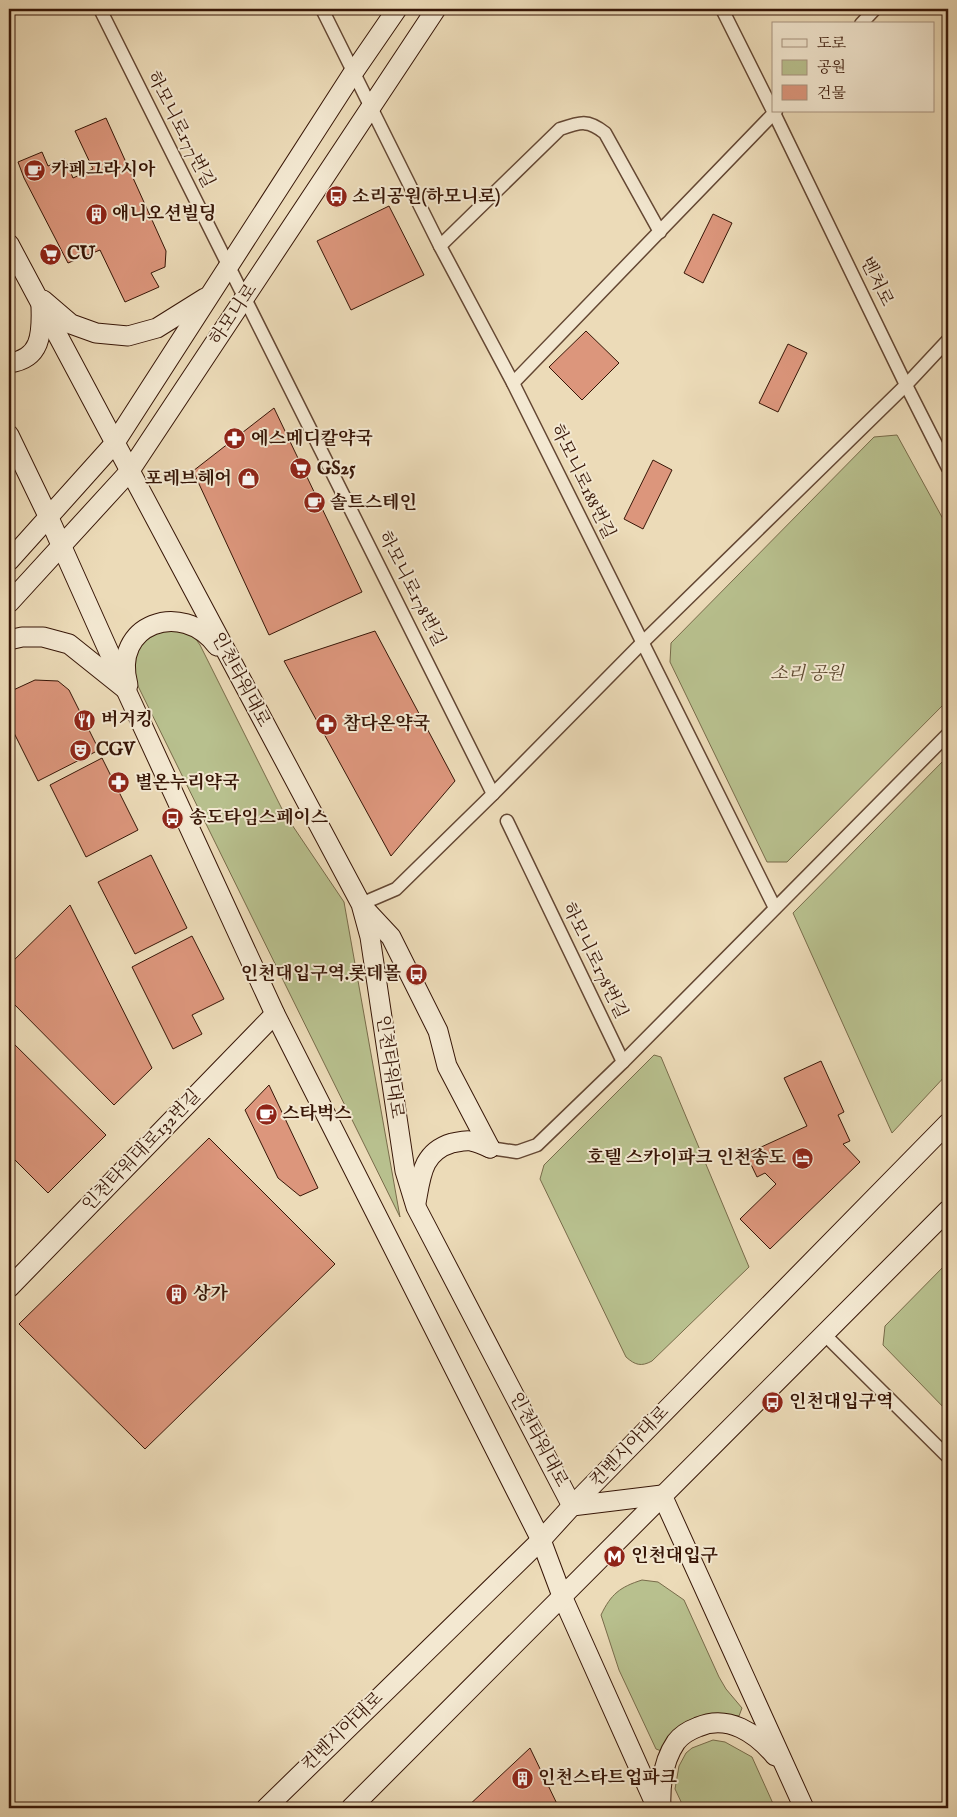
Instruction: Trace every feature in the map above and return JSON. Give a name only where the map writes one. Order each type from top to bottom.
[{"type":"main road","name":"하모니로","points":[[9,561],[114,444],[353,73],[397,9]]},
{"type":"main road","name":"하모니로","points":[[9,603],[129,472],[436,9]]},
{"type":"main road","name":"인천타워대로","points":[[9,244],[361,904],[370,937],[405,1170],[416,1207],[572,1506],[662,1495]]},
{"type":"main road","points":[[37,298],[71,324],[96,334],[128,336],[157,328],[211,295]]},
{"type":"main road","points":[[9,363],[26,357],[38,346],[42,326],[37,298]]},
{"type":"main road","points":[[9,435],[49,518],[275,1014],[541,1540],[562,1596],[657,1808]]},
{"type":"main road","points":[[130,697],[126,665],[128,654],[134,639],[142,630],[153,623],[183,622],[207,634],[237,674]]},
{"type":"main road","points":[[9,640],[22,637],[43,637],[69,644],[130,697]]},
{"type":"main road","points":[[361,904],[390,937],[438,1031],[447,1066],[490,1148]]},
{"type":"main road","name":"인천타워대로132번길","points":[[9,1288],[275,1014]]},
{"type":"main road","points":[[457,1142],[468,1133],[472,1125],[471,1111]]},
{"type":"main road","name":"컨벤시아대로","points":[[266,1808],[541,1540],[572,1506],[948,1123]]},
{"type":"main road","points":[[416,1207],[420,1178],[428,1159],[439,1147],[470,1141],[490,1148]]},
{"type":"main road","points":[[351,1808],[948,1210]]},
{"type":"main road","points":[[662,1495],[804,1808]]},
{"type":"main road","points":[[661,1808],[662,1778],[672,1748],[686,1732],[709,1723],[727,1723],[749,1731],[774,1754],[789,1775]]},
{"type":"street","name":"하모니로177번길","points":[[100,9],[230,266]]},
{"type":"street","name":"하모니로188번길","points":[[322,9],[440,246],[513,382],[774,908]]},
{"type":"street","name":"벤처로","points":[[722,9],[772,108]]},
{"type":"street","points":[[863,22],[875,9]]},
{"type":"street","name":"벤처로","points":[[774,112],[948,468]]},
{"type":"street","points":[[513,382],[774,112]]},
{"type":"street","points":[[440,246],[560,129],[572,124],[585,123],[596,125],[605,134],[660,232]]},
{"type":"street","name":"하모니로178번길","points":[[230,266],[494,794]]},
{"type":"street","points":[[361,904],[396,889],[494,794],[642,643],[906,385],[948,340]]},
{"type":"street","points":[[490,1148],[517,1152],[537,1145],[623,1062],[948,734]]},
{"type":"street","name":"하모니로178번길","points":[[507,821],[623,1062]]},
{"type":"street","points":[[824,1334],[948,1457]]},
{"type":"green space","name":"소리 공원","points":[[897,435],[948,528],[948,700],[787,862],[767,862],[670,662],[671,643],[874,437]]},
{"type":"green space","points":[[168,628],[193,635],[200,645],[284,813],[344,902],[400,1217],[136,682],[135,660],[139,647],[149,638]]},
{"type":"green space","points":[[948,756],[948,1073],[892,1133],[793,913]]},
{"type":"green space","points":[[654,1055],[661,1057],[749,1267],[652,1361],[641,1364],[632,1362],[626,1357],[540,1179],[544,1165]]},
{"type":"green space","points":[[948,1262],[948,1412],[883,1345],[885,1326]]},
{"type":"green space","points":[[642,1580],[658,1582],[684,1600],[719,1677],[726,1689],[742,1708],[739,1716],[722,1715],[664,1752],[656,1749],[619,1670],[601,1615],[617,1592],[628,1585]]},
{"type":"green space","points":[[713,1740],[725,1742],[752,1757],[775,1808],[684,1808],[675,1789],[679,1766],[686,1753],[692,1748]]},
{"type":"building","name":"애니오션빌딩","points":[[106,118],[166,251],[165,267],[151,273],[159,287],[125,302],[100,250],[68,263],[24,178],[18,162],[42,152],[48,166],[65,159],[73,178],[93,169],[75,131]]},
{"type":"building","points":[[389,206],[424,275],[351,310],[317,241]]},
{"type":"building","points":[[713,214],[732,223],[703,283],[684,273]]},
{"type":"building","points":[[586,331],[619,363],[582,400],[549,367]]},
{"type":"building","points":[[788,344],[807,353],[778,412],[759,403]]},
{"type":"building","points":[[274,408],[362,592],[269,635],[193,471]]},
{"type":"building","points":[[653,460],[672,470],[643,529],[624,519]]},
{"type":"building","points":[[375,631],[455,781],[391,856],[284,661]]},
{"type":"building","points":[[35,680],[58,681],[69,690],[99,750],[38,781],[9,723],[9,692]]},
{"type":"building","points":[[102,758],[138,830],[86,857],[50,785]]},
{"type":"building","points":[[151,855],[187,928],[135,954],[98,882]]},
{"type":"building","points":[[70,905],[152,1068],[114,1105],[9,999],[9,965]]},
{"type":"building","points":[[192,936],[224,999],[192,1015],[202,1034],[173,1049],[132,967]]},
{"type":"building","points":[[9,1039],[106,1135],[48,1193],[9,1154]]},
{"type":"building","name":"호텔 스카이파크 인천송도","points":[[821,1061],[844,1112],[838,1115],[850,1141],[843,1144],[860,1162],[770,1249],[740,1219],[776,1184],[765,1173],[757,1177],[746,1154],[807,1126],[784,1078]]},
{"type":"building","points":[[269,1085],[318,1188],[300,1196],[278,1178],[245,1110]]},
{"type":"building","name":"상가","points":[[209,1138],[335,1264],[145,1449],[19,1324]]},
{"type":"building","name":"인천스타트업파크","points":[[530,1748],[559,1808],[466,1808]]},
{"type":"place","name":"카페그라시아","points":[[35,170]]},
{"type":"place","name":"소리공원(하모니로)","points":[[336,197]]},
{"type":"place","name":"애니오션빌딩","points":[[96,214]]},
{"type":"place","name":"CU","points":[[51,254]]},
{"type":"place","name":"에스메디칼약국","points":[[235,439]]},
{"type":"place","name":"GS25","points":[[301,469]]},
{"type":"place","name":"포레브헤어","points":[[248,479]]},
{"type":"place","name":"솔트스테인","points":[[314,503]]},
{"type":"place","name":"버거킹","points":[[85,720]]},
{"type":"place","name":"참다온약국","points":[[327,724]]},
{"type":"place","name":"CGV","points":[[80,750]]},
{"type":"place","name":"별온누리약국","points":[[119,783]]},
{"type":"place","name":"송도타임스페이스","points":[[173,818]]},
{"type":"place","name":"인천대입구역.롯데몰","points":[[417,974]]},
{"type":"place","name":"스타벅스","points":[[266,1114]]},
{"type":"place","name":"호텔 스카이파크 인천송도","points":[[802,1158]]},
{"type":"place","name":"상가","points":[[177,1294]]},
{"type":"place","name":"인천대입구역","points":[[773,1402]]},
{"type":"place","name":"인천대입구","points":[[615,1556]]},
{"type":"place","name":"인천스타트업파크","points":[[522,1778]]}]
